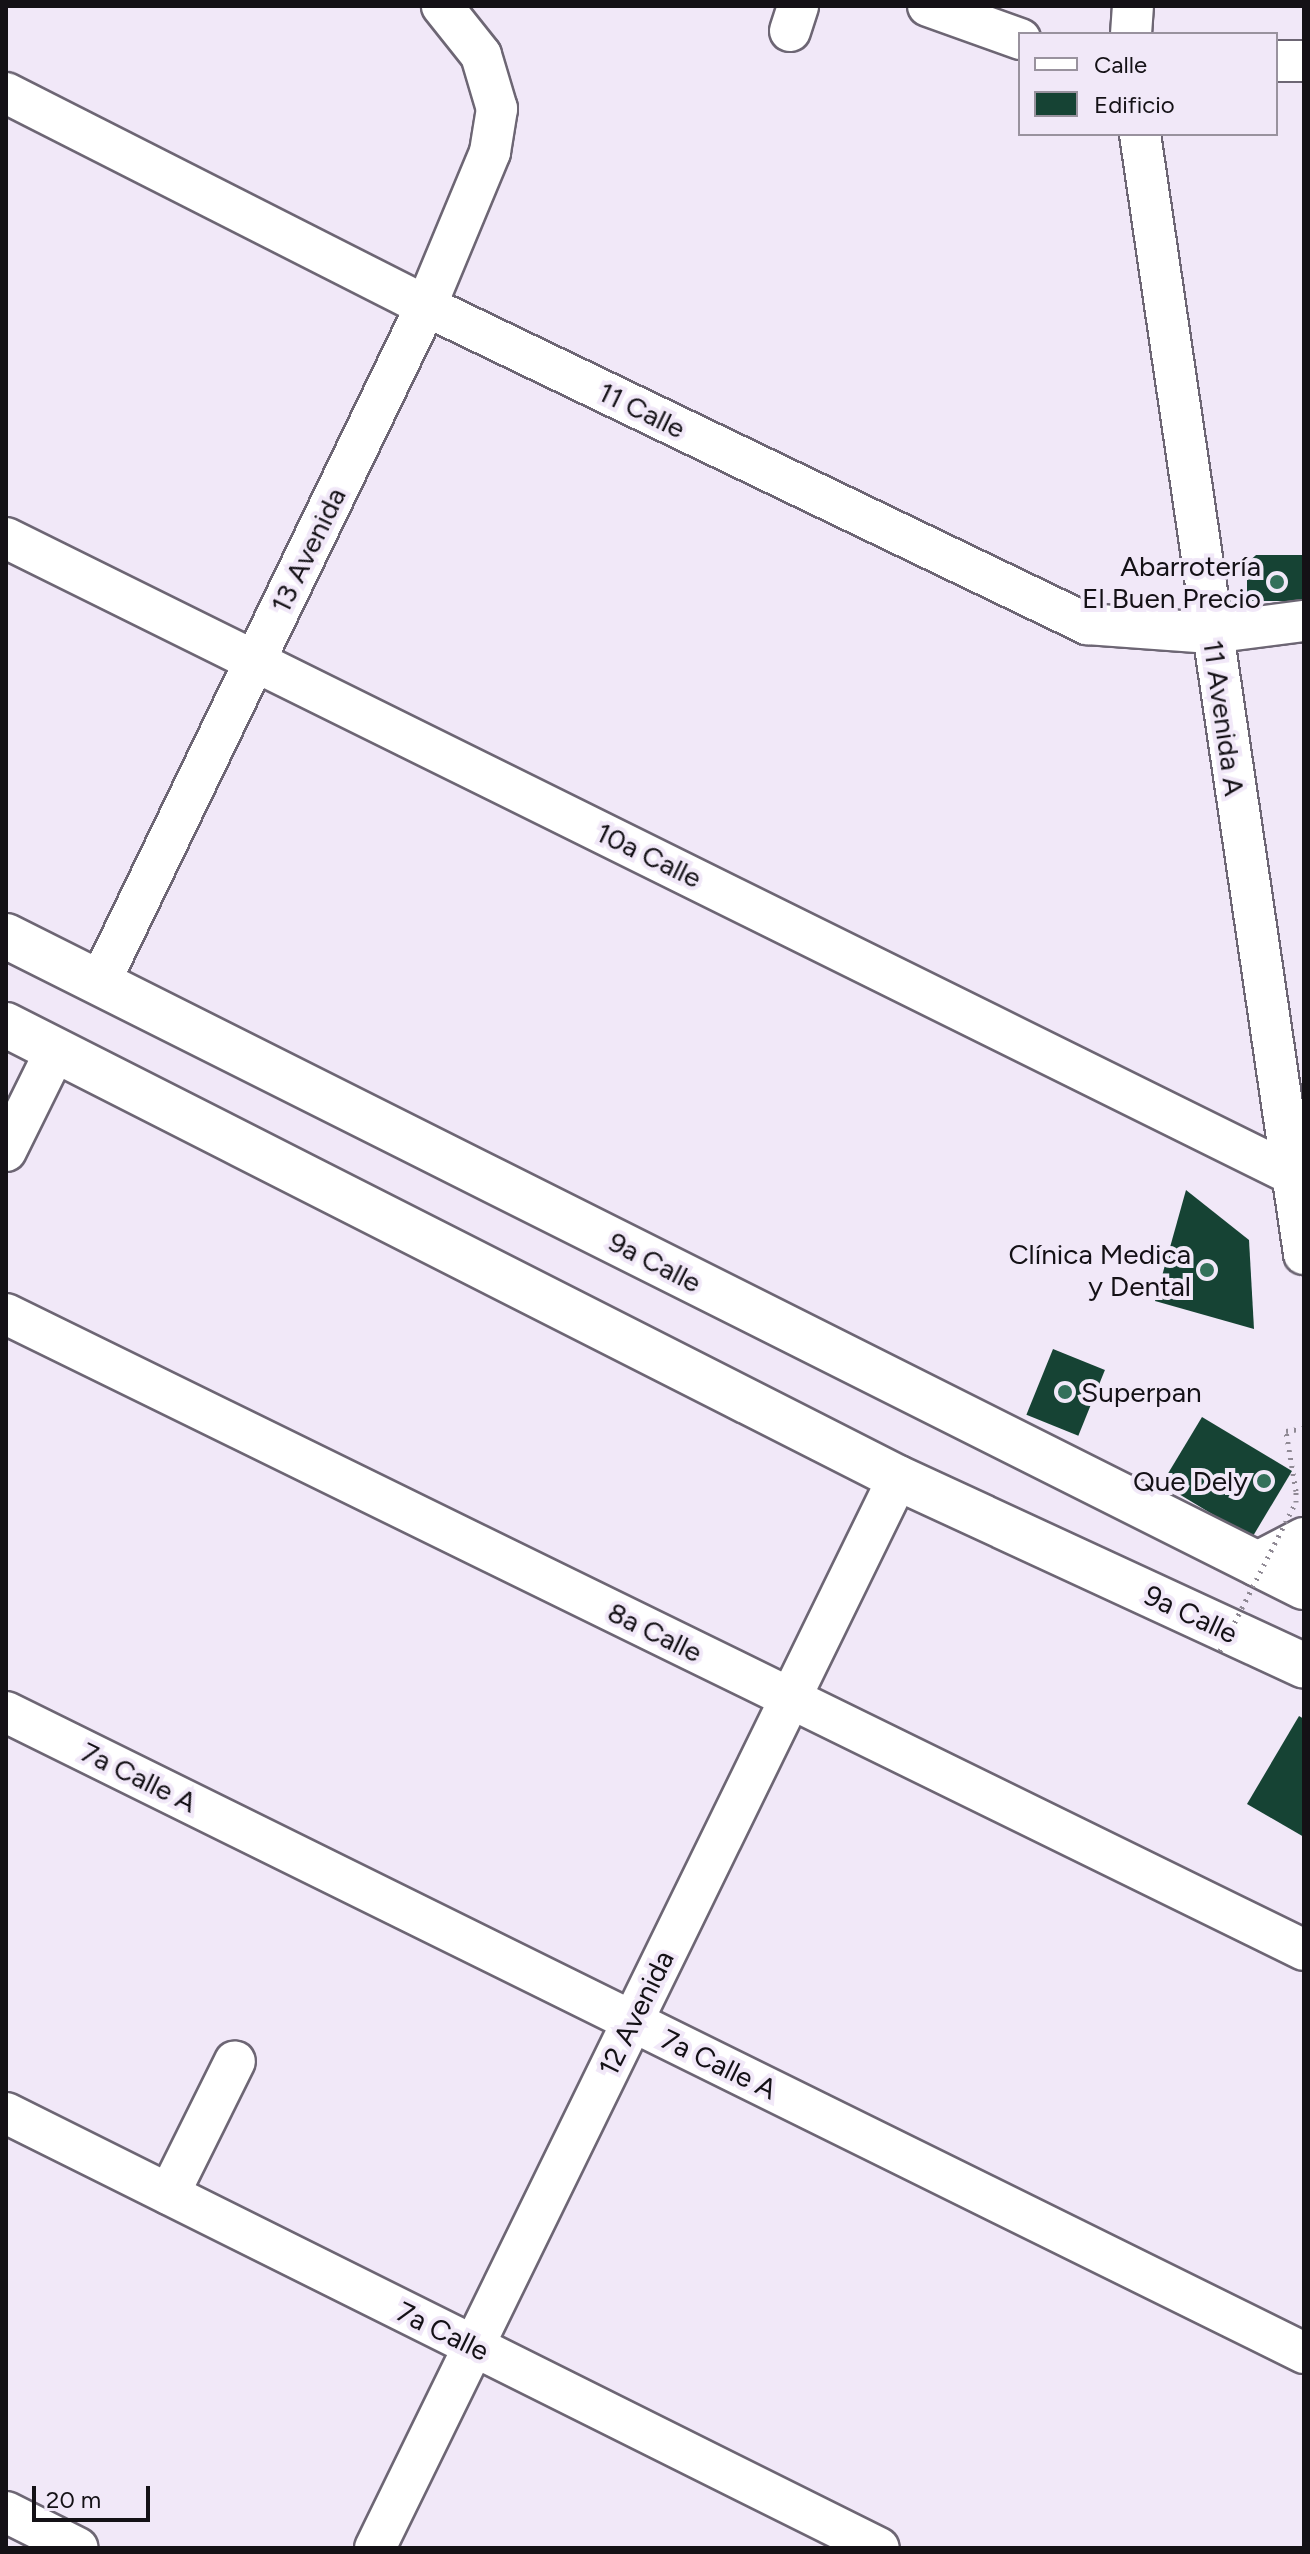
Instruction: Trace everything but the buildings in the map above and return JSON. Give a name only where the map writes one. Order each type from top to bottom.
[{"type":"main road","name":"9a Calle","points":[[6,936],[1304,1587]]},
{"type":"main road","name":"9a Calle","points":[[6,1025],[898,1478],[1304,1666]]},
{"type":"main road","points":[[1258,1564],[1304,1540]]},
{"type":"street","name":"13 Avenida","points":[[99,984],[426,306],[490,152],[497,109],[481,55],[442,6]]},
{"type":"street","points":[[928,6],[1018,38]]},
{"type":"street","points":[[1131,32],[1133,6]]},
{"type":"street","points":[[1278,61],[1304,61]]},
{"type":"street","name":"11 Calle","points":[[6,93],[426,306],[1087,624],[1211,633],[1304,621]]},
{"type":"street","name":"11 Avenida A","points":[[1140,136],[1304,1254]]},
{"type":"street","name":"10a Calle","points":[[6,538],[1291,1174]]},
{"type":"street","points":[[6,1151],[56,1050]]},
{"type":"street","name":"8a Calle","points":[[6,1314],[1304,1950]]},
{"type":"street","name":"12 Avenida","points":[[375,2548],[898,1478]]},
{"type":"street","name":"7a Calle A","points":[[6,1712],[1304,2353]]},
{"type":"street","points":[[169,2194],[235,2061]]},
{"type":"street","name":"7a Calle","points":[[9,2124],[169,2194],[879,2548]]},
{"type":"street","points":[[6,2512],[78,2548]]},
{"type":"path","points":[[1220,1651],[1296,1502],[1286,1431],[1304,1428]]},
{"type":"place","name":"Abarrotería El Buen Precio","points":[[1277,582]]},
{"type":"place","name":"Clínica Medica y Dental","points":[[1207,1270]]},
{"type":"place","name":"Superpan","points":[[1065,1392]]},
{"type":"place","name":"Que Dely","points":[[1264,1481]]}]
